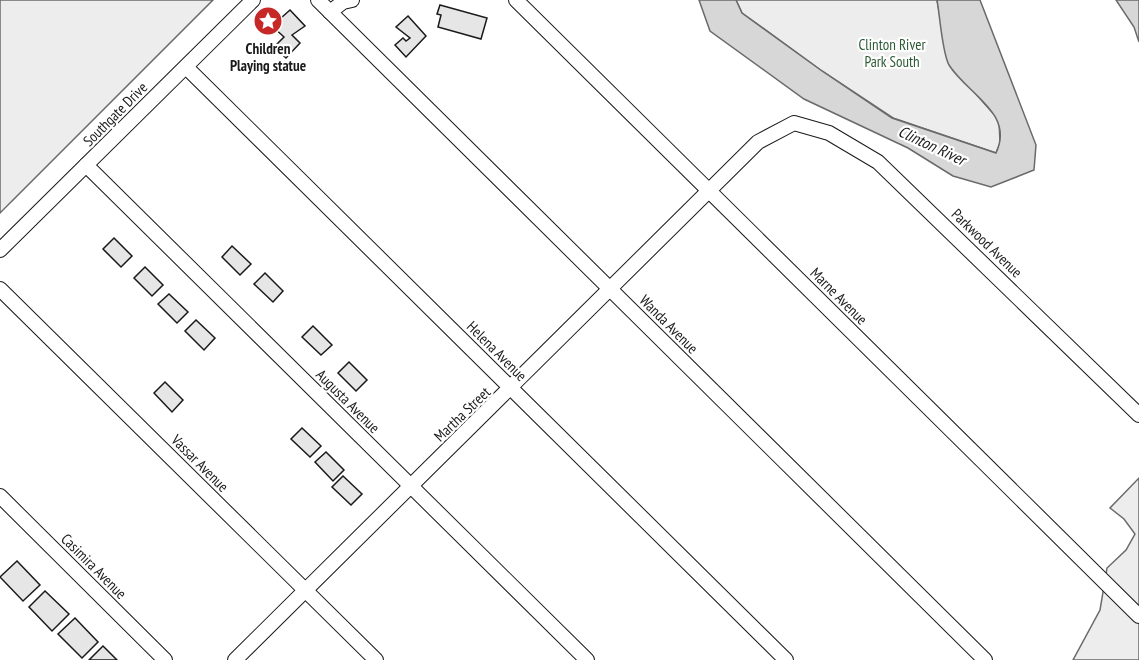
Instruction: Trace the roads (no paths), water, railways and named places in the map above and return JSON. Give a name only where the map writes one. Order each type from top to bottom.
[{"type":"street","name":"Southgate Drive","points":[[0,250],[253,0]]},
{"type":"street","points":[[318,0],[330,12],[343,2],[352,0]]},
{"type":"street","name":"Marne Avenue","points":[[516,0],[1139,615]]},
{"type":"street","name":"Wanda Avenue","points":[[330,12],[986,660]]},
{"type":"street","name":"Helena Avenue","points":[[186,67],[786,660]]},
{"type":"street","name":"Martha Street","points":[[235,660],[758,142],[794,123]]},
{"type":"street","name":"Parkwood Avenue","points":[[794,123],[829,133],[878,162],[1139,415]]},
{"type":"street","name":"Augusta Avenue","points":[[86,165],[411,486],[579,657]]},
{"type":"street","name":"Vassar Avenue","points":[[0,289],[376,660]]},
{"type":"street","name":"Casimira Avenue","points":[[0,496],[165,660]]},
{"type":"water","name":"Clinton River","points":[[699,0],[736,0],[742,13],[892,118],[996,153],[1000,139],[999,126],[986,105],[949,65],[943,43],[937,0],[980,0],[1036,145],[1034,170],[991,187],[953,176],[908,148],[804,99],[710,31]]},
{"type":"water","points":[[1116,0],[1139,0],[1139,42],[1134,27]]},
{"type":"place","name":"Children Playing statue","points":[[268,21]]},
{"type":"park label","name":"Clinton River Park South","points":[[892,52]]}]
